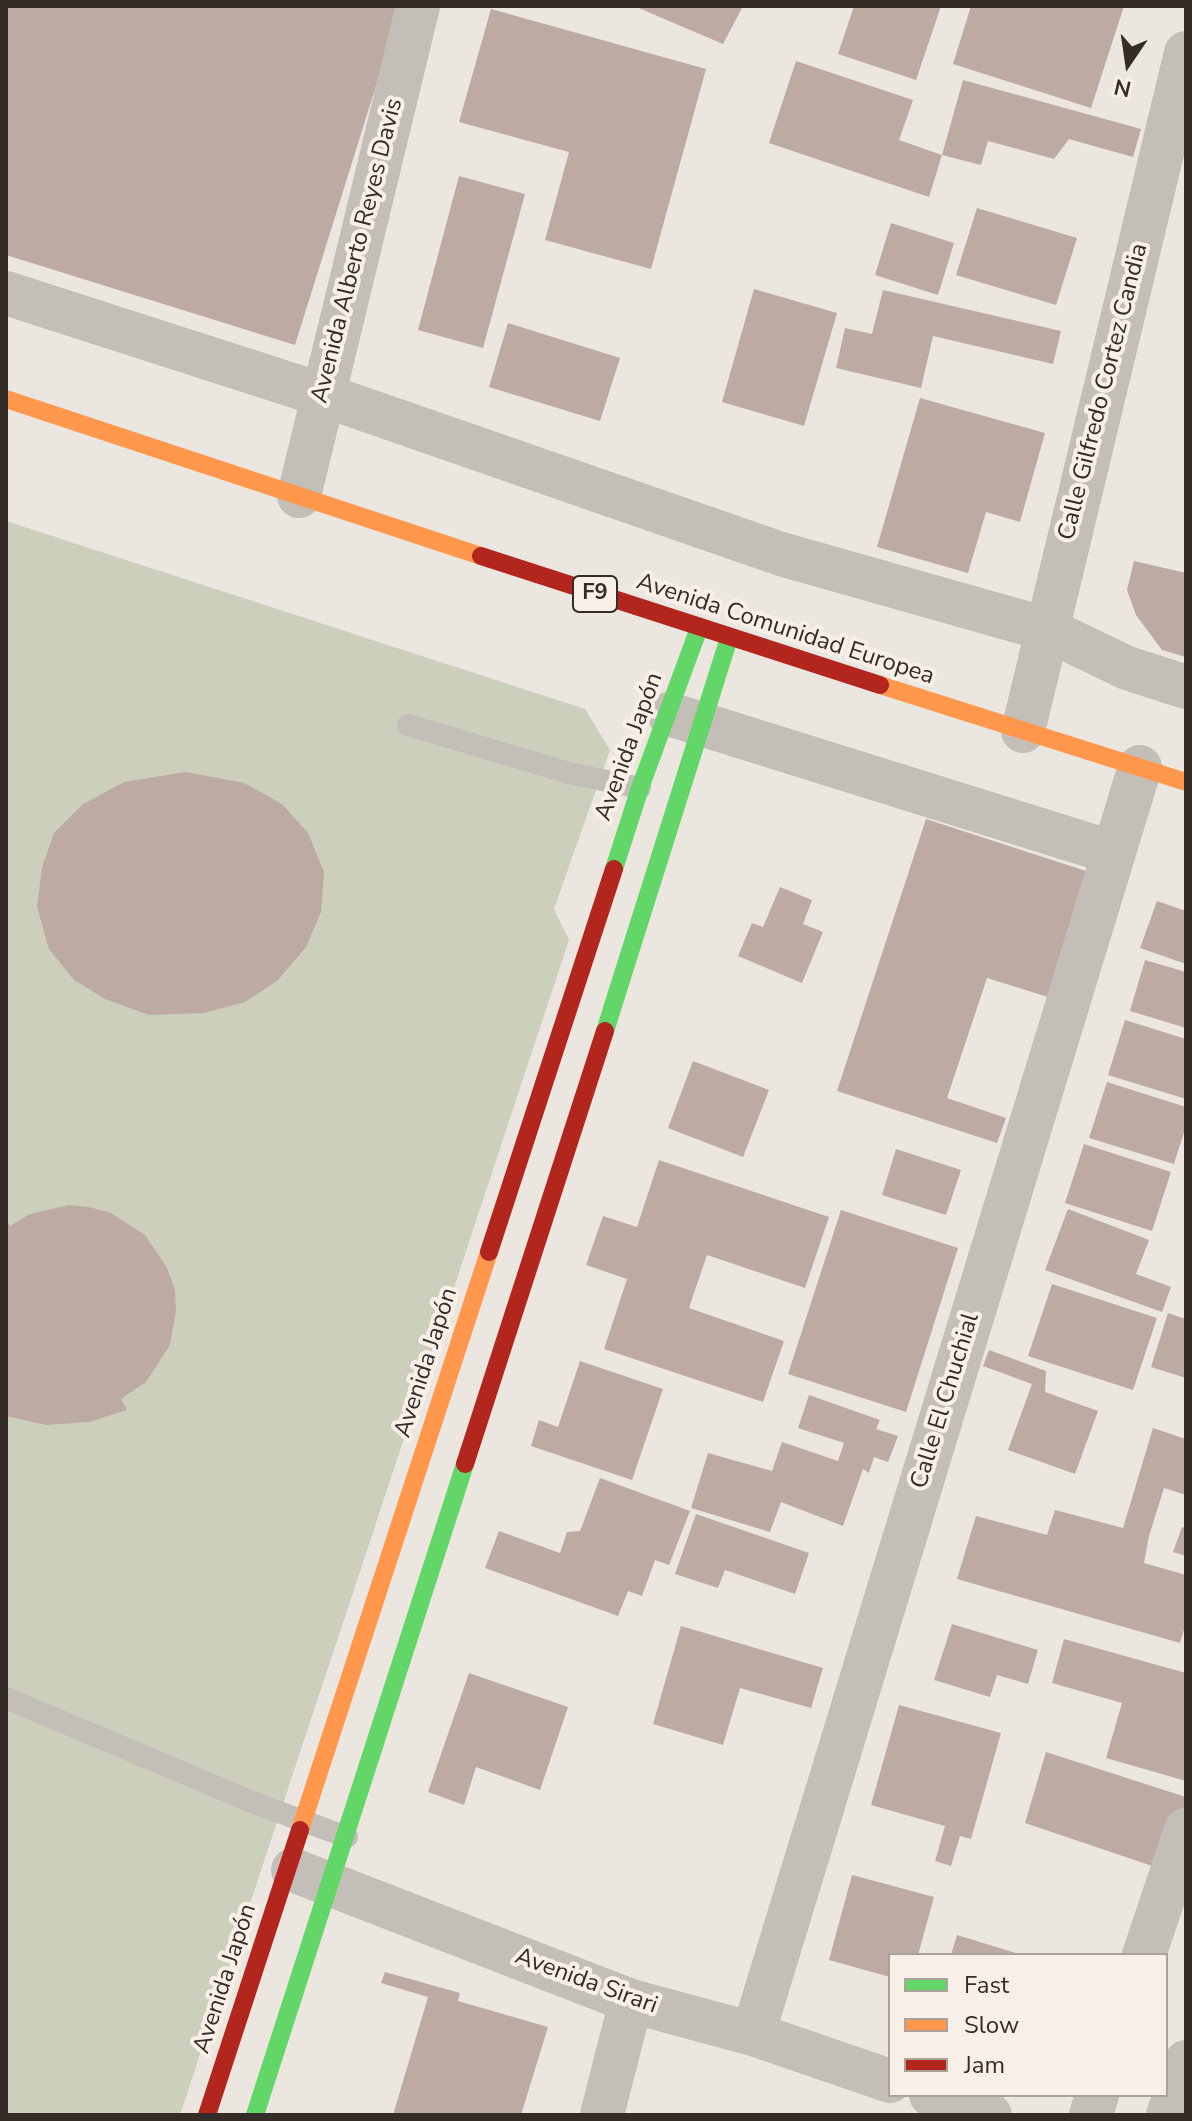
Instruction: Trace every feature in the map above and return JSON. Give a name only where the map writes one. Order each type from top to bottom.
[{"type":"main road","name":"Avenida Comunidad Europea","points":[[6,399],[729,638],[1186,782]]},
{"type":"main road","name":"Avenida Japón","points":[[255,2115],[347,1837],[686,720],[699,628]]},
{"type":"main road","name":"Avenida Japón","points":[[207,2115],[640,788],[686,720],[729,638]]},
{"type":"street","name":"Avenida Alberto Reyes Davis","points":[[299,496],[418,6]]},
{"type":"street","name":"Calle Gilfredo Cortez Candia","points":[[1023,731],[1186,53]]},
{"type":"street","points":[[6,293],[323,395],[781,554],[1046,629],[1127,668],[1186,687]]},
{"type":"street","points":[[686,720],[1114,853]]},
{"type":"street","name":"Calle El Chuchial","points":[[753,2034],[1140,767]]},
{"type":"street","points":[[1145,1953],[1186,1830]]},
{"type":"street","name":"Avenida Sirari","points":[[287,1868],[631,2001],[753,2034],[888,2080]]},
{"type":"street","points":[[602,2115],[631,2001]]},
{"type":"street","points":[[1168,2115],[1186,2062]]},
{"type":"street","points":[[937,2097],[990,2115]]},
{"type":"lane","points":[[408,725],[569,773],[640,788]]},
{"type":"lane","points":[[6,1698],[257,1804],[347,1837]]},
{"type":"green space","points":[[6,521],[585,709],[610,750],[554,909],[569,940],[180,2115],[6,2115]]},
{"type":"building","points":[[6,6],[401,6],[295,345],[6,255]]},
{"type":"building","points":[[634,6],[743,6],[723,44]]},
{"type":"building","points":[[854,6],[941,6],[916,80],[838,54]]},
{"type":"building","points":[[971,6],[1124,6],[1091,108],[953,64]]},
{"type":"building","points":[[491,9],[706,69],[651,269],[545,240],[569,152],[459,122]]},
{"type":"building","points":[[796,61],[913,100],[899,140],[942,155],[929,197],[769,143]]},
{"type":"building","points":[[963,80],[1141,129],[1133,157],[1069,139],[1054,159],[988,141],[981,165],[942,155]]},
{"type":"building","points":[[459,176],[525,194],[483,348],[418,330]]},
{"type":"building","points":[[977,208],[1077,238],[1056,305],[956,275]]},
{"type":"building","points":[[891,223],[954,243],[938,295],[875,275]]},
{"type":"building","points":[[754,289],[837,313],[804,426],[722,402]]},
{"type":"building","points":[[883,290],[1061,331],[1053,364],[933,336],[921,388],[836,368],[845,328],[872,334]]},
{"type":"building","points":[[508,323],[620,358],[600,421],[489,387]]},
{"type":"building","points":[[920,398],[1045,433],[1020,522],[986,512],[968,573],[877,547]]},
{"type":"building","points":[[1134,561],[1186,573],[1186,657],[1162,650],[1136,615],[1127,590]]},
{"type":"building","points":[[186,772],[244,783],[282,804],[308,833],[324,872],[321,912],[306,947],[277,981],[245,1002],[204,1013],[149,1015],[105,999],[74,980],[49,949],[37,907],[42,867],[54,833],[83,804],[124,782]]},
{"type":"building","points":[[926,819],[1089,872],[1048,997],[987,978],[947,1098],[1006,1118],[997,1143],[837,1091]]},
{"type":"building","points":[[780,887],[812,900],[803,924],[823,932],[802,983],[738,956],[752,923],[763,927]]},
{"type":"building","points":[[1157,901],[1186,911],[1186,964],[1140,948]]},
{"type":"building","points":[[1145,960],[1186,972],[1186,1028],[1130,1011]]},
{"type":"building","points":[[1125,1020],[1186,1039],[1186,1099],[1108,1075]]},
{"type":"building","points":[[693,1061],[769,1090],[743,1157],[668,1128]]},
{"type":"building","points":[[1107,1082],[1186,1107],[1186,1126],[1174,1164],[1089,1138]]},
{"type":"building","points":[[1084,1144],[1171,1172],[1152,1231],[1065,1203]]},
{"type":"building","points":[[896,1149],[961,1170],[946,1215],[882,1195]]},
{"type":"building","points":[[659,1160],[829,1217],[805,1288],[707,1255],[689,1308],[784,1341],[763,1402],[604,1349],[627,1279],[586,1265],[603,1216],[637,1227]]},
{"type":"building","points":[[69,1205],[111,1213],[145,1235],[167,1268],[175,1290],[176,1310],[170,1345],[146,1382],[121,1399],[127,1410],[89,1422],[46,1425],[6,1416],[6,1219],[10,1226],[30,1214]]},
{"type":"building","points":[[1068,1209],[1149,1240],[1136,1274],[1171,1287],[1162,1312],[1045,1270]]},
{"type":"building","points":[[841,1210],[958,1248],[906,1412],[788,1374]]},
{"type":"building","points":[[1052,1284],[1157,1318],[1133,1390],[1028,1356]]},
{"type":"building","points":[[1168,1313],[1186,1319],[1186,1378],[1151,1367]]},
{"type":"building","points":[[989,1350],[1046,1371],[1045,1392],[1098,1411],[1075,1474],[1008,1450],[1032,1384],[983,1366]]},
{"type":"building","points":[[580,1361],[663,1389],[632,1480],[531,1446],[539,1420],[558,1427]]},
{"type":"building","points":[[809,1395],[880,1420],[876,1429],[898,1436],[888,1462],[874,1457],[869,1473],[863,1469],[843,1526],[781,1502],[770,1532],[691,1508],[708,1453],[772,1471],[782,1442],[838,1461],[844,1443],[798,1428]]},
{"type":"building","points":[[1153,1428],[1186,1439],[1186,1495],[1164,1488],[1144,1563],[1186,1575],[1186,1623],[1180,1643],[957,1579],[976,1516],[1047,1535],[1055,1510],[1123,1528]]},
{"type":"building","points":[[600,1478],[690,1511],[669,1565],[655,1560],[642,1596],[628,1591],[618,1616],[485,1568],[499,1531],[560,1553],[567,1532],[580,1531]]},
{"type":"building","points":[[696,1514],[809,1553],[795,1594],[725,1570],[718,1588],[675,1574]]},
{"type":"building","points":[[1182,1527],[1186,1528],[1186,1556],[1173,1552]]},
{"type":"building","points":[[952,1624],[1038,1650],[1028,1684],[997,1675],[990,1697],[934,1680]]},
{"type":"building","points":[[681,1626],[823,1668],[811,1708],[740,1688],[723,1745],[653,1724]]},
{"type":"building","points":[[1064,1639],[1186,1673],[1186,1781],[1106,1758],[1122,1703],[1052,1683]]},
{"type":"building","points":[[469,1673],[568,1707],[540,1790],[476,1767],[464,1805],[428,1792]]},
{"type":"building","points":[[899,1705],[1001,1733],[971,1839],[960,1836],[951,1866],[935,1861],[945,1826],[871,1805]]},
{"type":"building","points":[[1046,1752],[1186,1797],[1164,1870],[1025,1823]]},
{"type":"building","points":[[852,1875],[934,1897],[919,1953],[888,1953],[888,1976],[829,1960]]},
{"type":"building","points":[[957,1935],[1016,1953],[952,1953]]},
{"type":"building","points":[[385,1972],[460,1993],[458,2001],[548,2027],[521,2115],[393,2115],[428,1997],[381,1983]]},
{"type":"traffic: fast","points":[[614,869],[640,788],[699,628]]},
{"type":"traffic: fast","points":[[605,1031],[729,638]]},
{"type":"traffic: fast","points":[[255,2115],[465,1464]]},
{"type":"traffic: slow","points":[[6,399],[481,556]]},
{"type":"traffic: slow","points":[[880,685],[1186,782]]},
{"type":"traffic: slow","points":[[300,1830],[489,1252]]},
{"type":"traffic: jam","points":[[481,556],[880,685]]},
{"type":"traffic: jam","points":[[489,1252],[614,869]]},
{"type":"traffic: jam","points":[[465,1464],[605,1031]]},
{"type":"traffic: jam","points":[[207,2115],[300,1830]]}]
